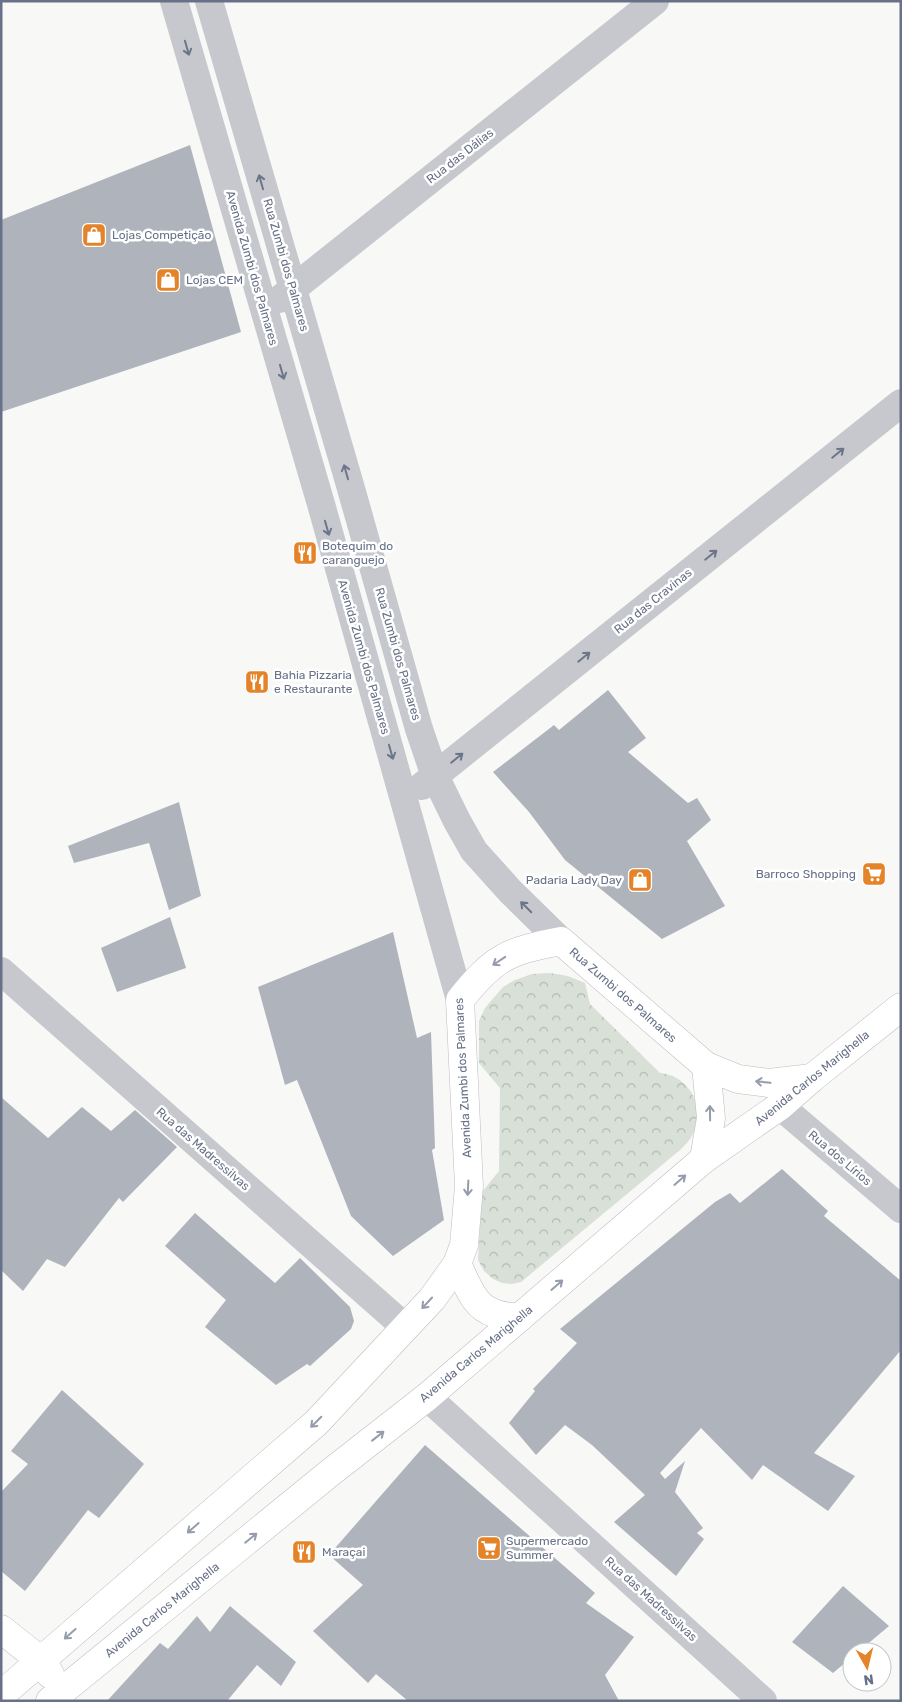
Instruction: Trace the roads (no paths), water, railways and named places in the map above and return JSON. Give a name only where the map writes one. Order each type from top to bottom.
[{"type":"main road","points":[[460,1000],[478,976],[501,958],[526,948],[561,941]]},
{"type":"main road","name":"Rua Zumbi dos Palmares","points":[[561,941],[706,1066],[738,1079],[769,1083],[812,1078]]},
{"type":"main road","name":"Avenida Zumbi dos Palmares","points":[[456,1264],[464,1245],[469,1186],[460,1000]]},
{"type":"main road","name":"Avenida Carlos Marighella","points":[[61,1698],[323,1478],[427,1397],[704,1159],[780,1106],[901,1007]]},
{"type":"main road","points":[[704,1159],[711,1118],[706,1066]]},
{"type":"main road","points":[[1,1695],[316,1423],[432,1298],[456,1264],[476,1302],[492,1312],[509,1318],[520,1317]]},
{"type":"main road","points":[[1,1629],[40,1660],[61,1698]]},
{"type":"street","name":"Avenida Zumbi dos Palmares","points":[[174,1],[405,798],[460,1000]]},
{"type":"street","name":"Rua Zumbi dos Palmares","points":[[209,1],[419,729],[435,776],[474,851],[510,891],[561,941]]},
{"type":"street","name":"Rua das Dálias","points":[[265,311],[655,1]]},
{"type":"street","name":"Rua das Cravinas","points":[[405,798],[435,776],[901,402]]},
{"type":"street","name":"Rua das Madressilvas","points":[[1,971],[405,1327]]},
{"type":"street","name":"Rua dos Lírios","points":[[780,1106],[901,1209]]},
{"type":"street","name":"Rua das Madressilvas","points":[[427,1397],[763,1701]]},
{"type":"place","name":"Lojas Competição","points":[[94,235]]},
{"type":"place","name":"Lojas CEM","points":[[168,280]]},
{"type":"place","name":"Botequim do caranguejo","points":[[305,553]]},
{"type":"place","name":"Bahia Pizzaria e Restaurante","points":[[257,682]]},
{"type":"place","name":"Barroco Shopping","points":[[874,874]]},
{"type":"place","name":"Padaria Lady Day","points":[[640,880]]},
{"type":"place","name":"Supermercado Summer","points":[[489,1548]]},
{"type":"place","name":"Maraçai","points":[[304,1552]]}]
